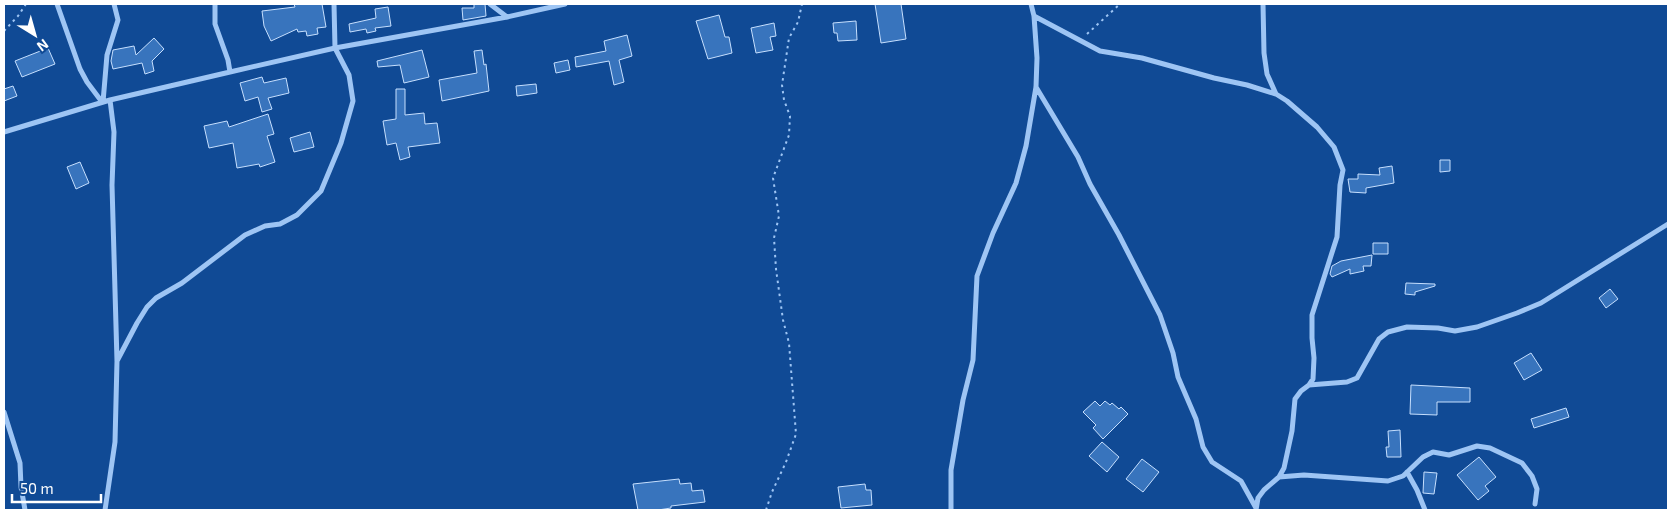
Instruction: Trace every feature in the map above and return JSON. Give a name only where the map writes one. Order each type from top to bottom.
[{"type":"street","points":[[57,4],[80,69],[87,82],[103,102]]},
{"type":"street","points":[[103,102],[107,55],[118,20],[114,4]]},
{"type":"street","points":[[215,4],[215,24],[228,60],[230,72]]},
{"type":"street","points":[[117,361],[137,323],[147,307],[156,298],[182,283],[245,234],[265,226],[280,224],[298,215],[321,192],[341,143],[353,102],[349,75],[335,48],[334,4]]},
{"type":"street","points":[[490,4],[507,17]]},
{"type":"street","points":[[4,132],[110,100],[335,48],[507,17],[566,4]]},
{"type":"street","points":[[950,510],[951,470],[963,400],[973,360],[977,276],[1016,183],[1026,146],[1036,87],[1037,58],[1034,16],[1031,4]]},
{"type":"street","points":[[1263,4],[1264,53],[1267,74],[1276,94]]},
{"type":"street","points":[[1034,16],[1100,51],[1142,58],[1276,94],[1287,101],[1317,128],[1334,147],[1343,170],[1340,185],[1337,237],[1312,315],[1313,379],[1296,399],[1292,431],[1284,468],[1279,477],[1258,498],[1256,509]]},
{"type":"street","points":[[1036,87],[1078,157],[1090,184],[1119,235],[1160,315],[1173,353],[1178,377],[1196,419],[1203,447],[1212,462],[1241,481],[1256,509]]},
{"type":"street","points":[[105,510],[115,442],[117,361],[112,185],[114,132],[110,100]]},
{"type":"street","points":[[1309,385],[1347,382],[1357,378],[1379,339],[1388,332],[1407,327],[1438,328],[1455,331],[1477,327],[1541,303],[1668,224]]},
{"type":"street","points":[[4,412],[20,463],[21,487],[26,510]]},
{"type":"street","points":[[1279,477],[1304,475],[1388,481],[1403,476],[1423,457],[1433,452],[1449,454],[1477,446],[1490,448],[1522,463],[1532,476],[1537,489],[1536,504]]},
{"type":"street","points":[[1407,472],[1425,510]]},
{"type":"path","points":[[4,31],[26,4]]},
{"type":"path","points":[[766,510],[796,434],[789,343],[783,320],[776,268],[774,238],[779,216],[773,178],[789,135],[790,116],[784,100],[782,85],[789,38],[798,22],[802,4]]},
{"type":"path","points":[[1080,40],[1120,4]]},
{"type":"building","points":[[294,4],[322,4],[326,27],[317,28],[318,34],[307,36],[306,31],[298,32],[297,29],[271,41],[264,26],[262,11],[295,7]]},
{"type":"building","points":[[474,4],[485,4],[486,16],[463,20],[462,8],[474,8]]},
{"type":"building","points":[[875,4],[901,4],[906,39],[881,43]]},
{"type":"building","points":[[388,7],[391,26],[375,28],[376,31],[367,33],[366,29],[350,32],[349,24],[376,18],[375,9]]},
{"type":"building","points":[[719,15],[725,37],[729,37],[732,53],[708,59],[696,21]]},
{"type":"building","points":[[856,21],[857,40],[838,41],[837,33],[834,33],[833,23]]},
{"type":"building","points":[[774,23],[776,36],[770,37],[773,50],[756,53],[751,28]]},
{"type":"building","points":[[627,35],[632,56],[619,60],[624,82],[614,85],[609,61],[576,67],[575,57],[606,51],[604,41]]},
{"type":"building","points":[[154,38],[164,49],[152,61],[154,71],[145,74],[142,63],[113,69],[111,61],[113,50],[134,46],[136,55]]},
{"type":"building","points":[[48,48],[55,64],[22,77],[15,61]]},
{"type":"building","points":[[422,50],[429,77],[404,83],[400,65],[378,67],[377,61]]},
{"type":"building","points":[[482,50],[484,65],[486,64],[489,91],[442,101],[439,80],[477,73],[474,51]]},
{"type":"building","points":[[568,60],[570,70],[556,73],[554,63]]},
{"type":"building","points":[[262,77],[264,83],[286,78],[289,93],[268,98],[272,109],[262,112],[258,97],[245,101],[240,83]]},
{"type":"building","points":[[536,84],[537,93],[517,96],[516,86]]},
{"type":"building","points":[[13,86],[17,96],[4,101],[4,89]]},
{"type":"building","points":[[396,89],[405,89],[405,115],[424,113],[425,124],[437,123],[440,143],[408,147],[410,157],[400,160],[396,143],[387,145],[383,121],[396,119]]},
{"type":"building","points":[[268,114],[274,134],[267,136],[275,162],[260,167],[259,164],[237,168],[233,143],[209,148],[204,126],[227,121],[229,127]]},
{"type":"building","points":[[310,132],[314,147],[294,152],[290,138]]},
{"type":"building","points":[[1440,160],[1450,160],[1450,171],[1440,172]]},
{"type":"building","points":[[80,162],[89,183],[76,189],[67,167]]},
{"type":"building","points":[[1392,166],[1394,183],[1366,188],[1366,193],[1350,192],[1348,179],[1358,179],[1358,174],[1380,175],[1379,168]]},
{"type":"building","points":[[1373,243],[1388,243],[1388,254],[1373,254]]},
{"type":"building","points":[[1372,255],[1371,266],[1363,266],[1364,271],[1350,274],[1350,269],[1332,277],[1330,274],[1332,266],[1341,261]]},
{"type":"building","points":[[1406,283],[1435,284],[1435,286],[1415,292],[1415,295],[1405,294]]},
{"type":"building","points":[[1610,289],[1618,299],[1606,308],[1599,298]]},
{"type":"building","points":[[1531,353],[1542,370],[1524,380],[1514,363]]},
{"type":"building","points":[[1411,385],[1470,388],[1470,402],[1437,402],[1437,415],[1410,414]]},
{"type":"building","points":[[1095,401],[1100,406],[1105,401],[1110,405],[1112,403],[1119,409],[1121,407],[1128,414],[1103,439],[1093,428],[1096,425],[1083,412]]},
{"type":"building","points":[[1566,408],[1569,417],[1534,428],[1531,419]]},
{"type":"building","points":[[1400,430],[1401,457],[1387,457],[1386,447],[1389,447],[1388,431]]},
{"type":"building","points":[[1102,442],[1119,457],[1107,472],[1089,456]]},
{"type":"building","points":[[1479,457],[1496,477],[1485,486],[1489,491],[1478,500],[1457,475]]},
{"type":"building","points":[[1142,459],[1159,472],[1143,492],[1126,479]]},
{"type":"building","points":[[1424,472],[1437,473],[1434,494],[1423,493]]},
{"type":"building","points":[[679,479],[680,484],[691,483],[692,491],[703,490],[705,502],[671,506],[671,508],[658,510],[638,510],[633,484]]},
{"type":"building","points":[[865,484],[866,490],[871,490],[872,505],[841,508],[838,487]]}]
